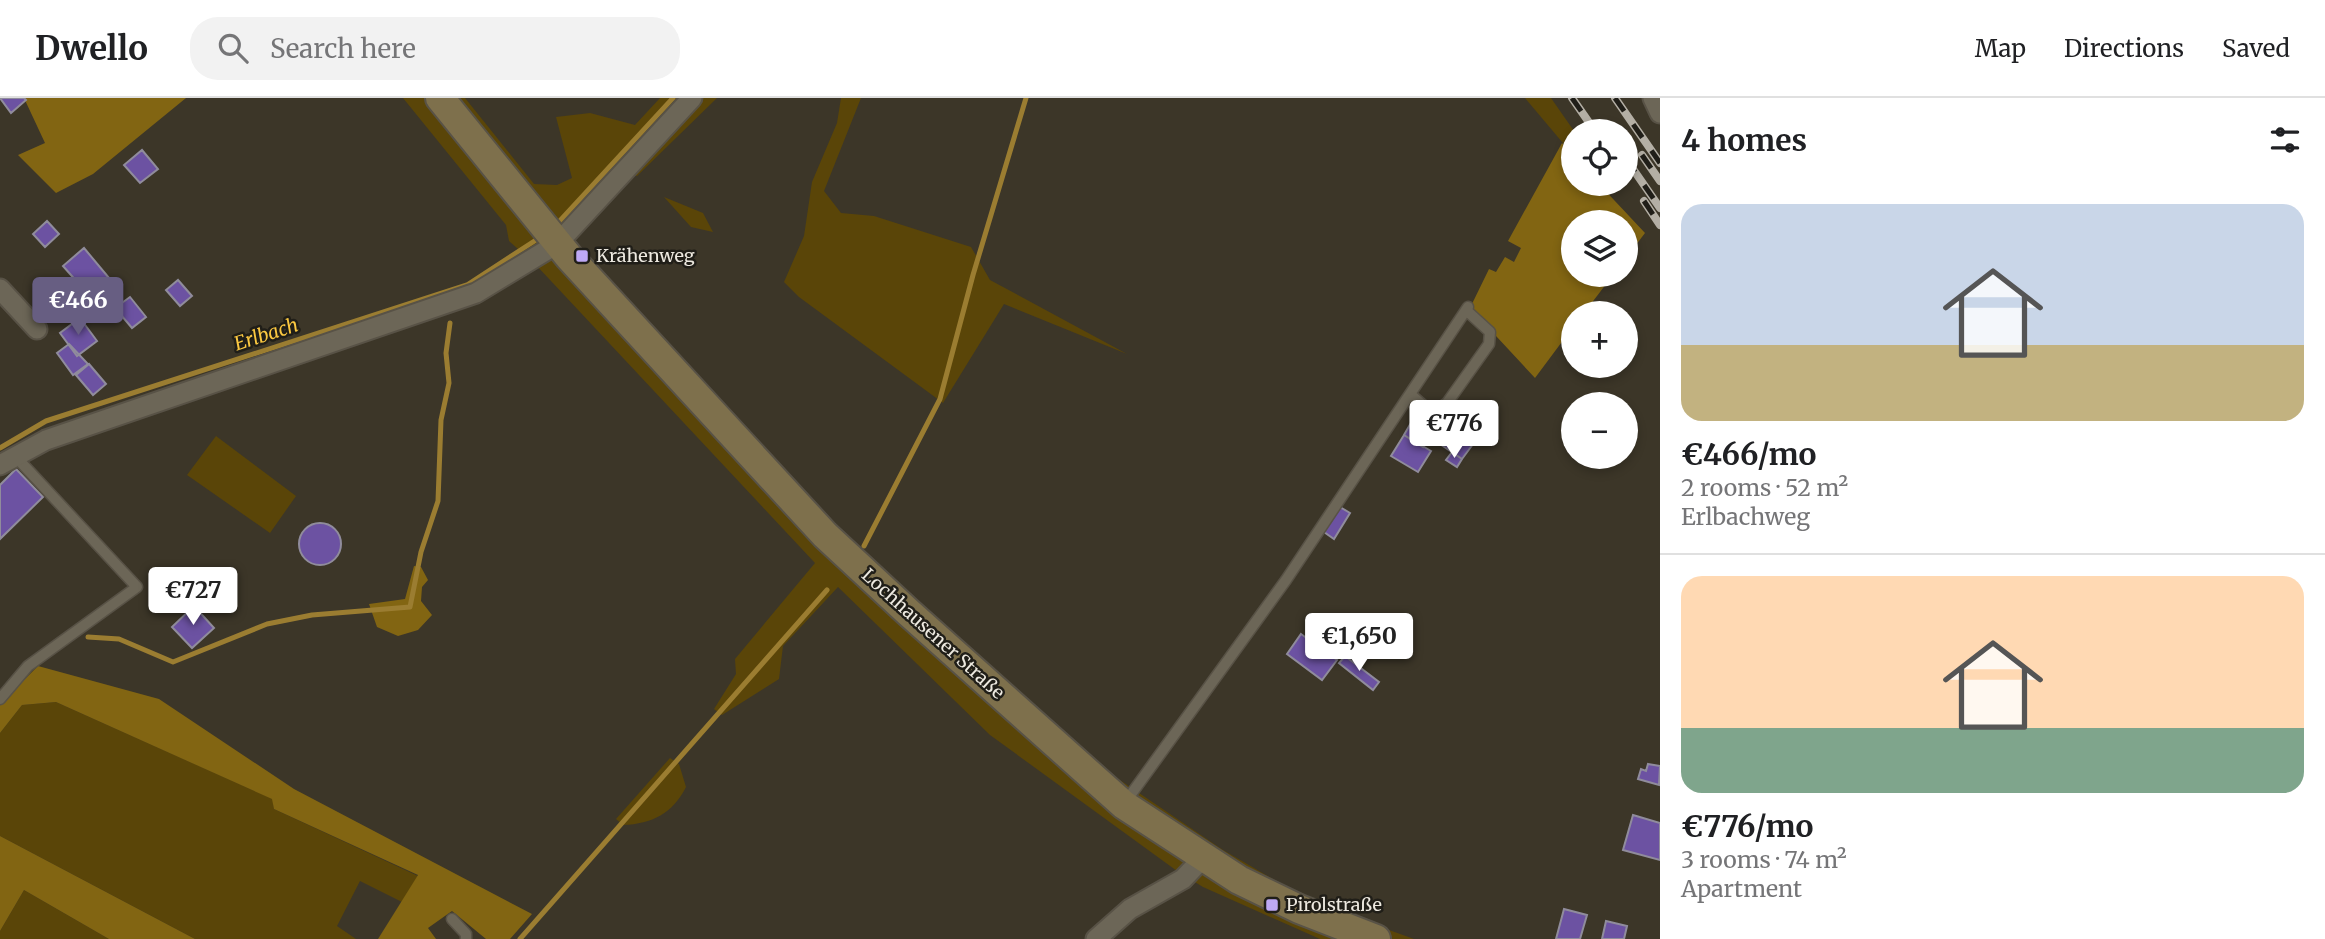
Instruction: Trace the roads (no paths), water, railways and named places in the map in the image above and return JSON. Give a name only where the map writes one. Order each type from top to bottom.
[{"type":"main road","name":"Lochhausener Straße","points":[[440,98],[557,244],[825,535],[1124,805],[1202,859],[1299,909],[1376,939]]},
{"type":"street","points":[[8,461],[46,440],[476,293],[557,244],[692,98]]},
{"type":"street","points":[[0,289],[37,329]]},
{"type":"street","points":[[1096,939],[1130,909],[1183,879],[1202,859]]},
{"type":"lane","points":[[1124,805],[1286,580],[1410,394],[1467,309],[1490,332],[1489,344],[1447,403],[1438,410],[1423,405],[1410,394]]},
{"type":"lane","points":[[0,699],[28,666],[137,587],[8,461]]},
{"type":"lane","points":[[452,919],[466,934],[466,939]]},
{"type":"waterway","name":"Erlbach","points":[[557,224],[673,98]]},
{"type":"waterway","points":[[864,546],[940,399],[973,275],[1026,98]]},
{"type":"waterway","name":"Erlbach","points":[[0,448],[46,421],[467,285],[536,240]]},
{"type":"waterway","points":[[88,637],[119,639],[173,662],[267,624],[312,615],[410,607],[421,552],[438,501],[441,420],[449,383],[446,353],[450,323]]},
{"type":"waterway","points":[[520,939],[827,590]]},
{"type":"railway","points":[[1572,98],[1587,119]]},
{"type":"railway","points":[[1615,98],[1660,163]]},
{"type":"railway","points":[[1642,155],[1660,181]]},
{"type":"railway","points":[[1638,176],[1660,208]]},
{"type":"railway","points":[[1644,201],[1660,225]]},
{"type":"place","name":"Krähenweg","points":[[582,256]]},
{"type":"place","name":"Pirolstraße","points":[[1272,905]]}]
